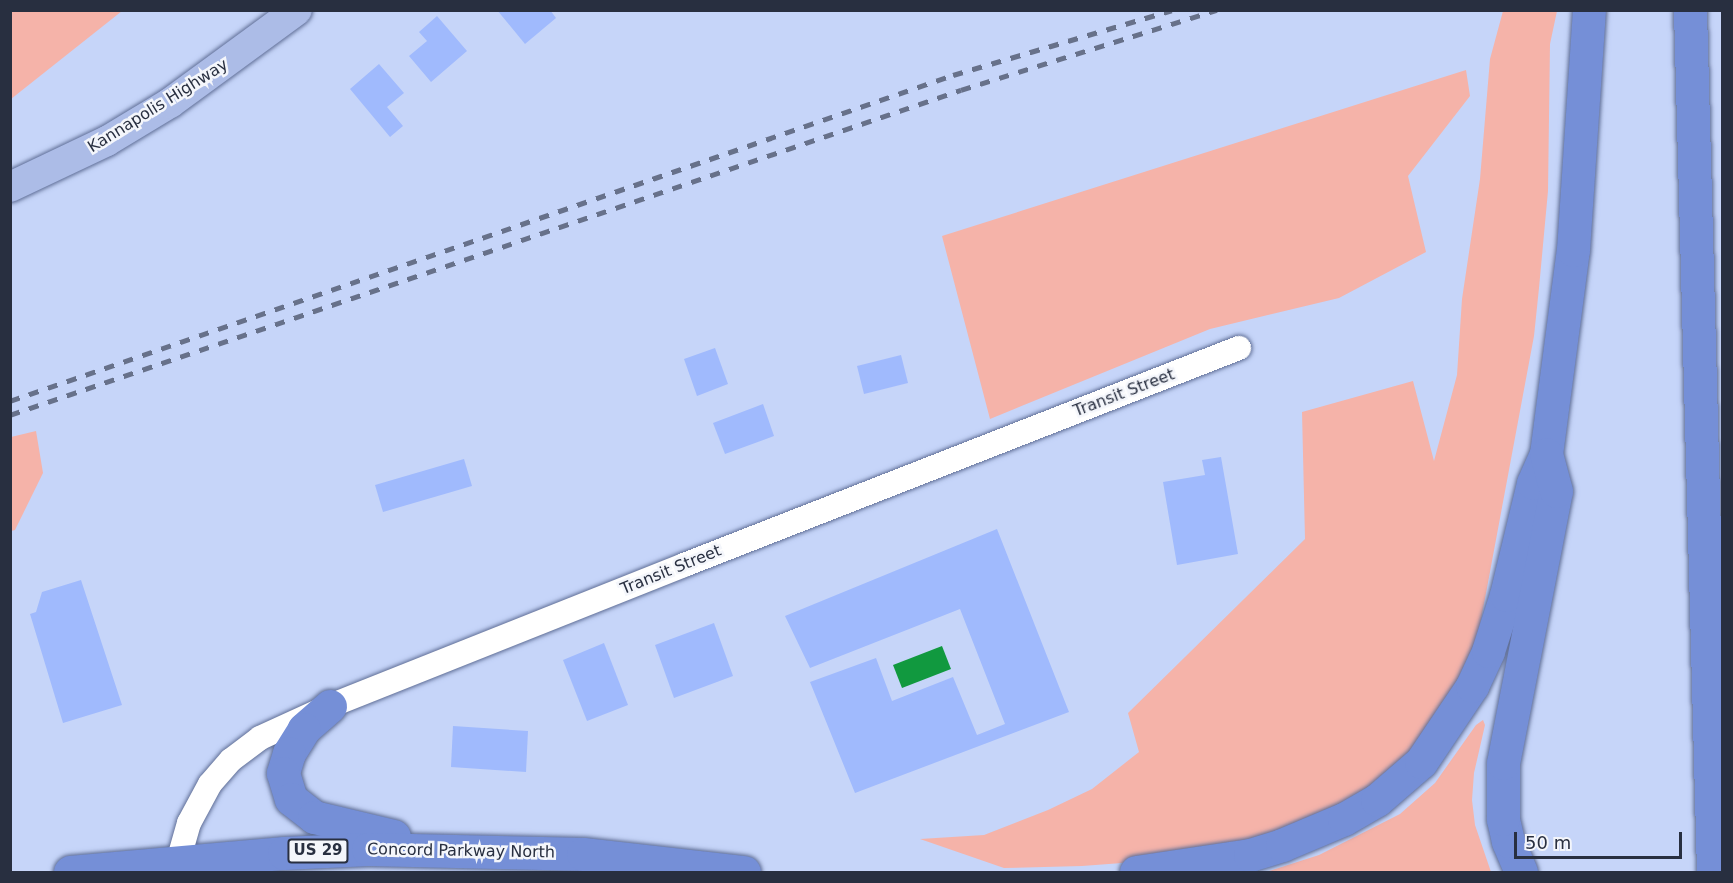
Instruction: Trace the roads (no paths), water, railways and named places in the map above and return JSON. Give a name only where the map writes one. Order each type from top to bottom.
[{"type":"highway","points":[[1136,873],[1250,855],[1301,838],[1344,819],[1377,800],[1421,762],[1457,711],[1488,651],[1506,594],[1533,483],[1546,454],[1573,250],[1589,10]]},
{"type":"highway","points":[[1690,10],[1713,873]]},
{"type":"highway","points":[[1521,873],[1508,841],[1501,793],[1508,728],[1556,492],[1546,454]]},
{"type":"highway","points":[[330,706],[304,729],[289,753],[283,773],[291,800],[314,817],[460,850]]},
{"type":"highway","name":"Concord Parkway North","points":[[70,873],[175,867],[358,849],[583,854],[744,873]]},
{"type":"main road","name":"Kannapolis Highway","points":[[10,187],[107,141],[134,125],[225,65],[297,10]]},
{"type":"street","name":"Transit Street","points":[[175,867],[198,802],[231,760],[260,738],[330,706],[673,569],[1239,348]]},
{"type":"railway","points":[[10,401],[953,75],[1172,10]]},
{"type":"railway","points":[[10,415],[961,90],[1217,10]]}]
